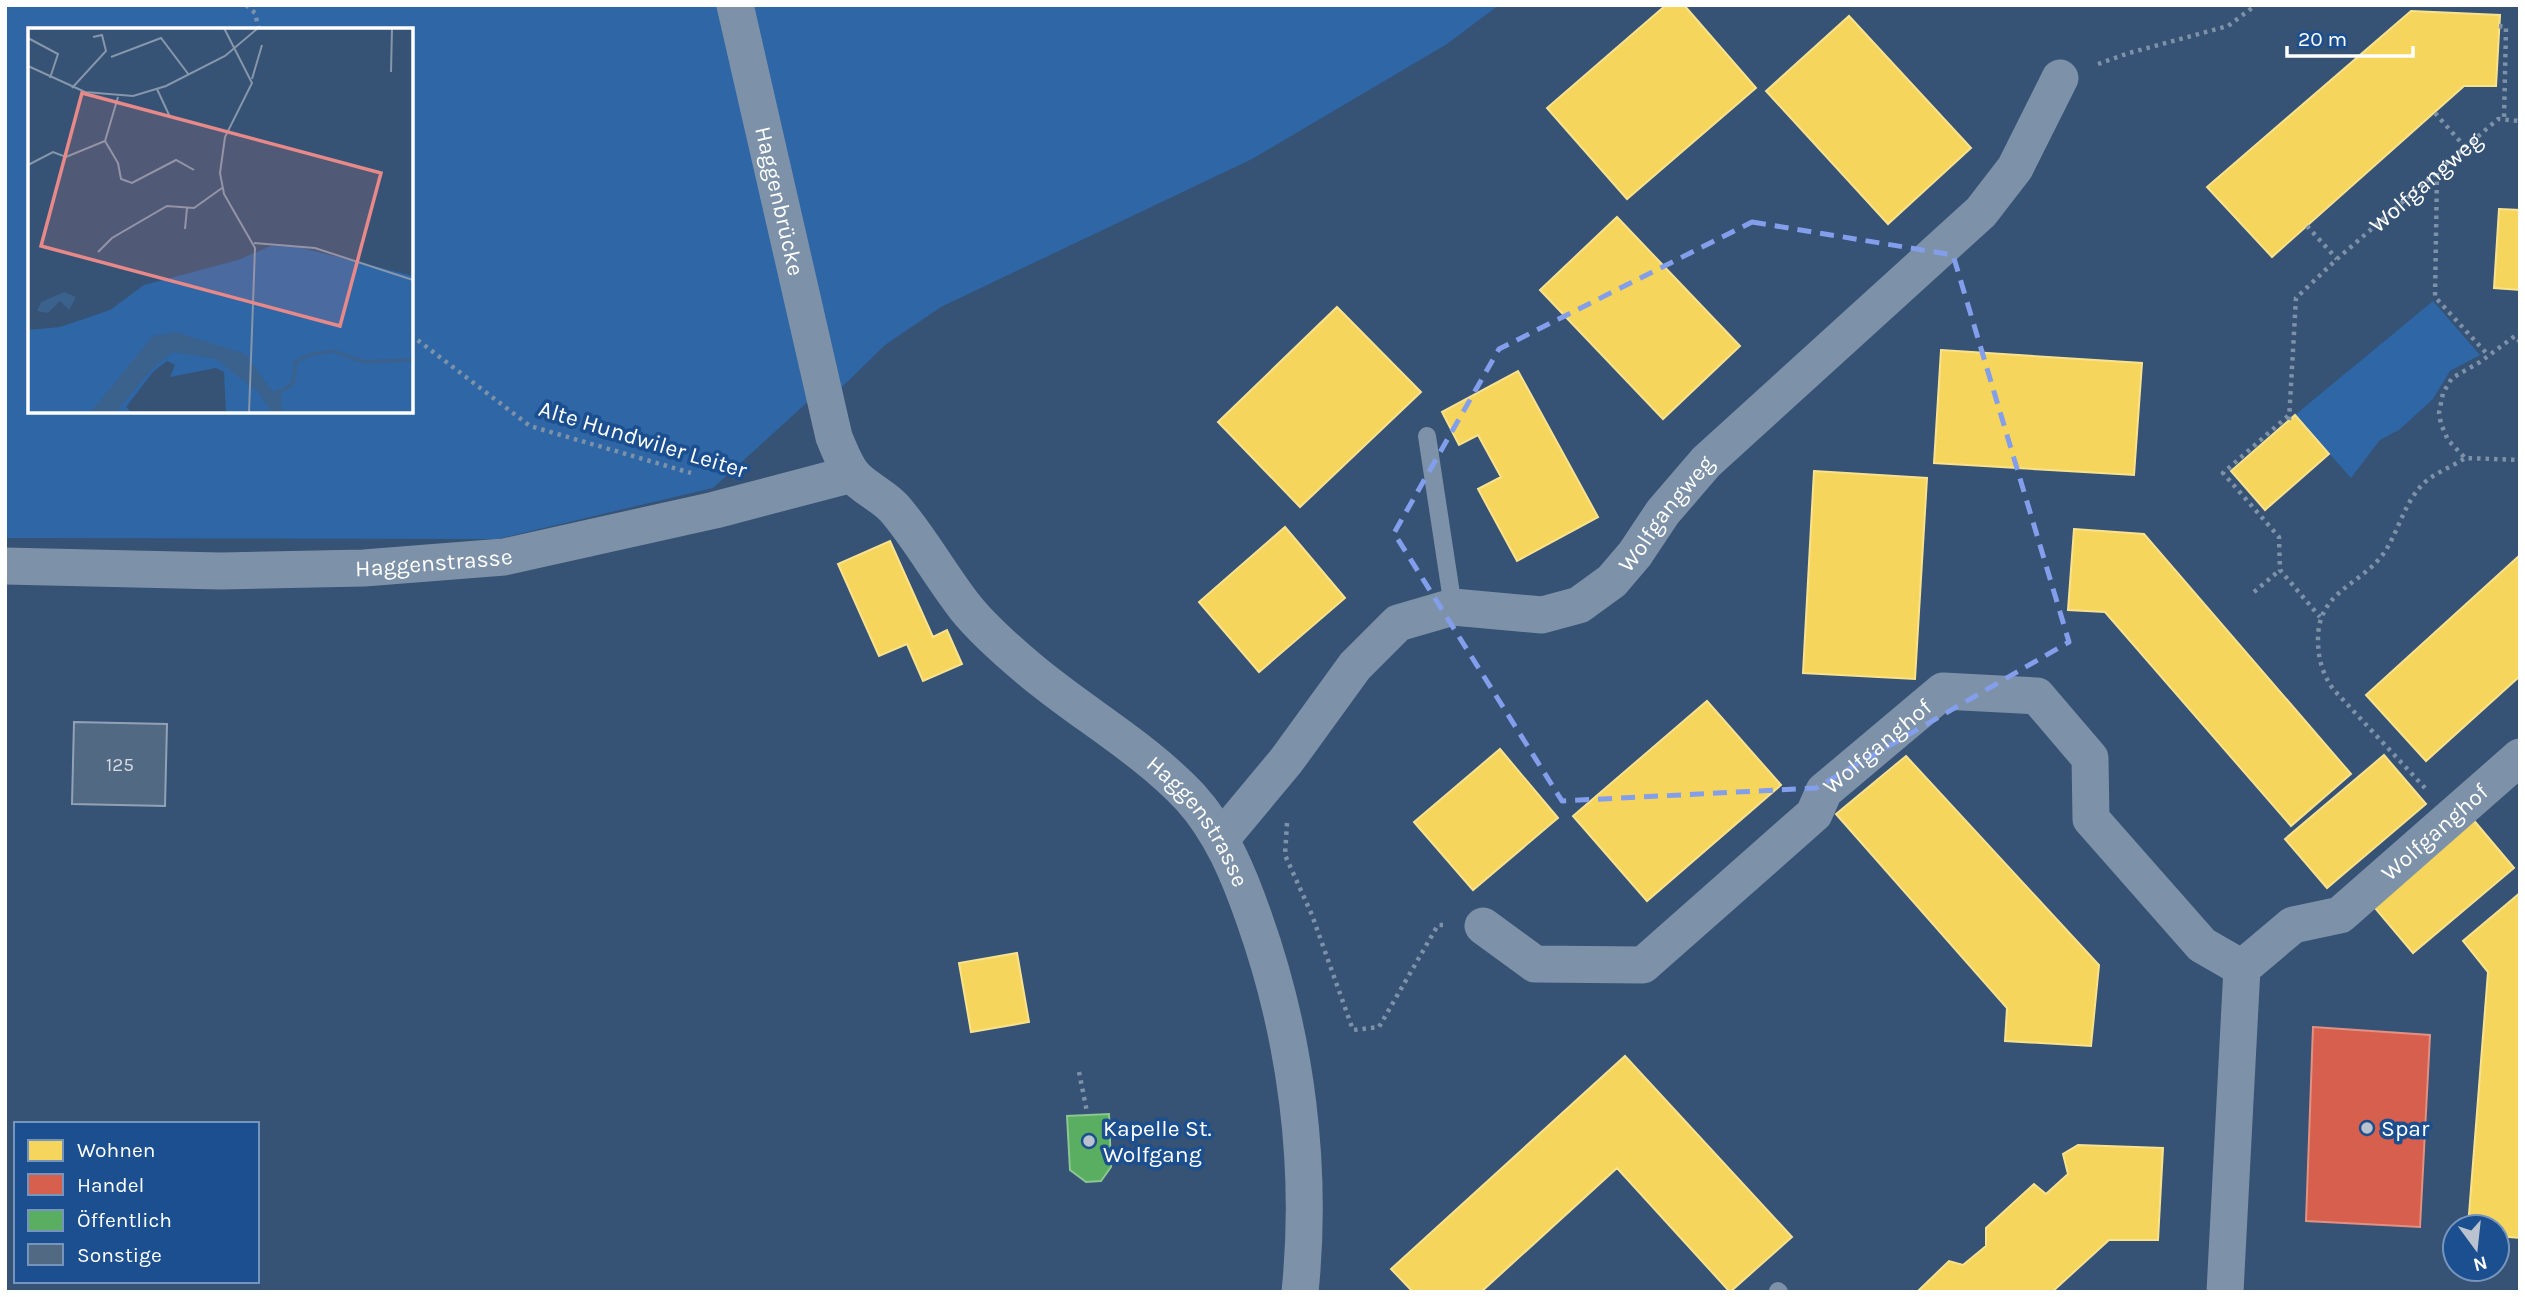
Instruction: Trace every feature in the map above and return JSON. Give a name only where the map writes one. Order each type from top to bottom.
[{"type":"street","name":"Haggenbrücke","points":[[735,5],[824,396]]},
{"type":"street","name":"Wolfgangweg","points":[[1221,839],[1286,761],[1354,666],[1398,623],[1453,607],[1542,615],[1579,606],[1612,582],[1635,554],[1663,512],[1706,462],[1981,212],[2015,168],[2060,78]]},
{"type":"street","name":"Haggenstrasse","points":[[824,396],[834,437],[852,474],[893,507],[967,609],[1029,669],[1142,754],[1190,798],[1221,839],[1267,954],[1294,1068],[1301,1129],[1303,1182],[1304,1251],[1300,1292]]},
{"type":"street","name":"Haggenstrasse","points":[[5,565],[234,571],[364,568],[504,557],[715,510],[852,474]]},
{"type":"street","name":"Wolfganghof","points":[[1483,926],[1535,964],[1643,965],[1814,814],[1824,791],[1944,691],[2036,696],[2091,758],[2091,819],[2202,945],[2242,968],[2293,925],[2340,915],[2520,757]]},
{"type":"street","points":[[2225,1292],[2242,968]]},
{"type":"lane","points":[[1427,436],[1453,607]]},
{"type":"path","points":[[246,5],[255,13],[259,28]]},
{"type":"path","points":[[2060,78],[2129,52],[2228,26],[2256,5]]},
{"type":"path","points":[[2500,26],[2506,27],[2504,120]]},
{"type":"path","points":[[2435,113],[2465,148]]},
{"type":"path","name":"Wolfgangweg","points":[[2280,570],[2279,537],[2223,473],[2289,418],[2296,298],[2498,119],[2520,121]]},
{"type":"path","points":[[2437,172],[2435,297],[2488,355]]},
{"type":"path","points":[[2307,226],[2337,259]]},
{"type":"path","name":"Alte Hundwiler Leiter","points":[[413,337],[530,426],[701,476]]},
{"type":"path","points":[[2465,458],[2448,440],[2441,424],[2439,413],[2443,393],[2452,378],[2515,337],[2520,342]]},
{"type":"path","points":[[2429,792],[2324,676],[2318,648],[2320,617],[2337,594],[2365,573],[2384,552],[2405,511],[2424,483],[2465,458],[2520,460]]},
{"type":"path","points":[[2254,592],[2280,570],[2320,617]]},
{"type":"path","points":[[1288,817],[1284,855],[1312,915],[1353,1030],[1379,1027],[1438,925],[1483,926]]},
{"type":"path","points":[[1079,1072],[1087,1112]]},
{"type":"highlighted area","points":[[1752,222],[1953,255],[2069,642],[1816,788],[1562,801],[1394,533],[1499,349]]},
{"type":"shaded area","points":[[5,5],[1499,5],[1447,44],[1252,159],[941,307],[885,345],[837,392],[811,399],[713,488],[497,539],[5,538]]},
{"type":"shaded area","points":[[2433,301],[2480,355],[2450,371],[2433,399],[2399,430],[2380,440],[2351,478],[2295,415]]},
{"type":"building: Wohnen","points":[[1666,5],[1684,5],[1756,88],[1627,199],[1547,108]]},
{"type":"building: Wohnen","points":[[2411,11],[2500,15],[2496,86],[2464,86],[2272,257],[2207,187]]},
{"type":"building: Wohnen","points":[[1849,16],[1971,148],[1888,224],[1766,91]]},
{"type":"building: Wohnen","points":[[2499,209],[2520,210],[2520,290],[2494,288]]},
{"type":"building: Wohnen","points":[[1617,217],[1740,346],[1663,419],[1540,290]]},
{"type":"building: Wohnen","points":[[1337,307],[1421,392],[1300,507],[1218,422]]},
{"type":"building: Wohnen","points":[[1941,350],[2142,363],[2134,475],[1934,463]]},
{"type":"building: Wohnen","points":[[1518,371],[1598,517],[1517,561],[1478,489],[1501,477],[1478,435],[1459,445],[1442,412]]},
{"type":"building: Wohnen","points":[[2295,415],[2329,454],[2265,510],[2231,471]]},
{"type":"building: Wohnen","points":[[1814,471],[1927,478],[1915,679],[1803,673]]},
{"type":"building: Wohnen","points":[[1285,527],[1345,598],[1259,672],[1199,602]]},
{"type":"building: Wohnen","points":[[2074,529],[2144,534],[2351,774],[2291,826],[2105,612],[2068,610]]},
{"type":"building: Wohnen","points":[[890,541],[933,637],[947,630],[962,664],[923,681],[907,644],[879,656],[838,564]]},
{"type":"building: Wohnen","points":[[2520,555],[2520,676],[2426,761],[2366,695]]},
{"type":"building: Wohnen","points":[[1707,701],[1781,785],[1647,901],[1573,816]]},
{"type":"building: Wohnen","points":[[1500,749],[1558,818],[1473,890],[1414,822]]},
{"type":"building: Wohnen","points":[[2384,755],[2426,804],[2327,888],[2285,839]]},
{"type":"building: Wohnen","points":[[1906,756],[2099,965],[2091,1046],[2005,1041],[2007,1008],[1836,814]]},
{"type":"building: Wohnen","points":[[2471,817],[2514,868],[2413,953],[2369,901]]},
{"type":"building: Wohnen","points":[[2520,893],[2520,1238],[2511,1237],[2511,1213],[2469,1213],[2488,972],[2463,941]]},
{"type":"building: Wohnen","points":[[1017,953],[1029,1022],[971,1032],[959,963]]},
{"type":"building: Wohnen","points":[[1625,1056],[1792,1237],[1730,1292],[1617,1168],[1481,1292],[1413,1292],[1391,1269]]},
{"type":"building: Wohnen","points":[[2078,1145],[2163,1148],[2158,1240],[2109,1240],[2052,1292],[1917,1292],[1949,1261],[1963,1265],[1986,1246],[1986,1228],[2034,1184],[2046,1194],[2068,1174],[2063,1154]]},
{"type":"building: Handel","name":"Spar","points":[[2313,1027],[2430,1035],[2420,1227],[2306,1221]]},
{"type":"building: Öffentlich","name":"Kapelle St. Wolfgang","points":[[1109,1114],[1111,1167],[1101,1181],[1086,1182],[1070,1170],[1067,1116]]},
{"type":"building: Sonstige","points":[[74,722],[167,724],[165,806],[72,804]]},
{"type":"place","name":"Spar","points":[[2367,1128]]},
{"type":"place","name":"Kapelle St. Wolfgang","points":[[1089,1141]]}]
